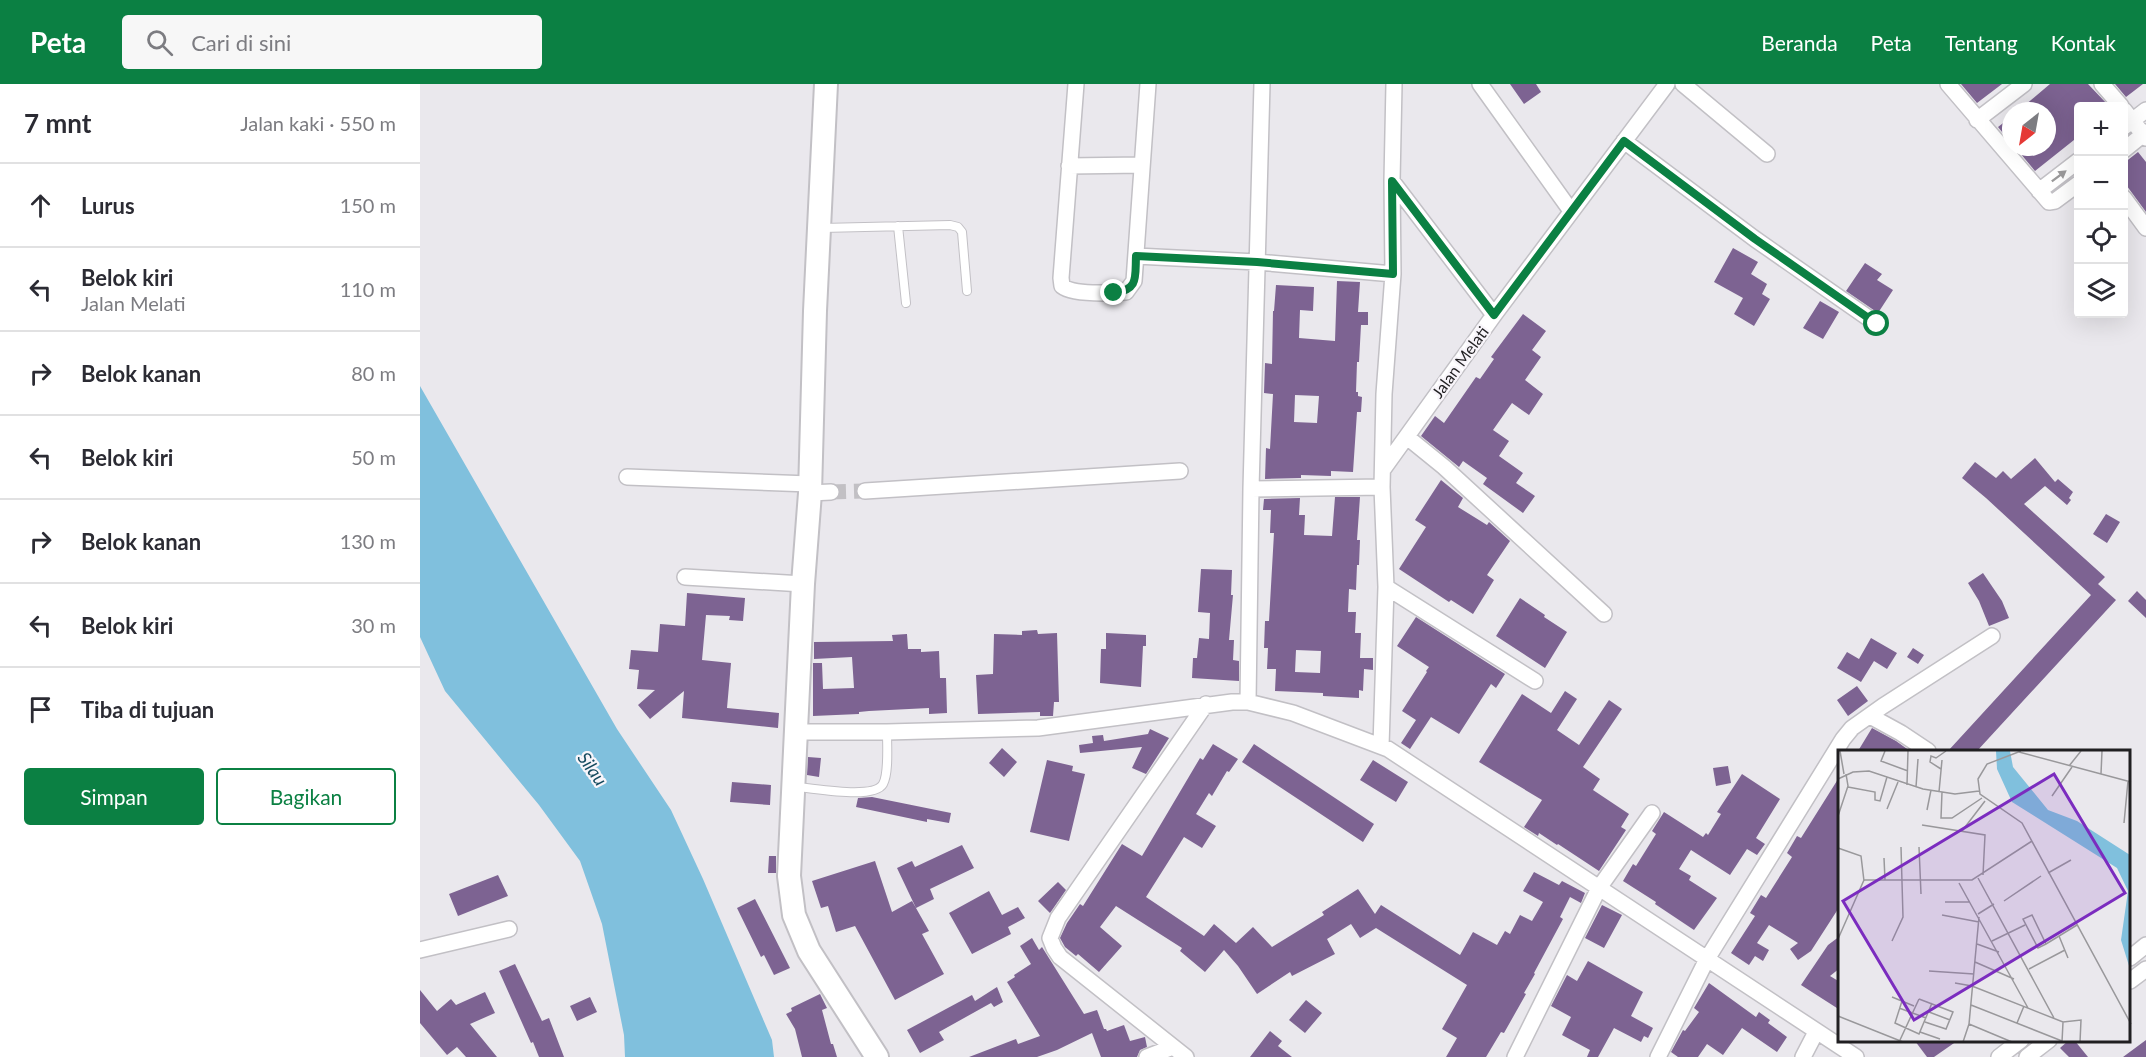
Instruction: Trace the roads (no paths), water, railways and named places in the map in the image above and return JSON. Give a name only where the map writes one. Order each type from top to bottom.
[{"type":"main road","points":[[826,84],[818,228],[817,490],[803,584],[789,876],[794,915],[809,951],[877,1057]]},
{"type":"street","points":[[1076,84],[1060,278],[1062,286],[1072,291],[1126,292],[1134,281],[1148,84]]},
{"type":"street","points":[[1248,702],[1251,489],[1262,84]]},
{"type":"street","points":[[1381,746],[1386,587],[1382,487],[1384,393],[1393,274],[1394,84]]},
{"type":"street","points":[[1480,84],[1571,211]]},
{"type":"street","name":"Jalan Melati","points":[[1384,468],[1494,315],[1667,84]]},
{"type":"street","points":[[1683,84],[1767,154]]},
{"type":"street","points":[[1947,84],[2051,203],[2074,187]]},
{"type":"street","points":[[1977,120],[2024,84]]},
{"type":"street","points":[[2102,84],[2115,102]]},
{"type":"street","points":[[2128,115],[2146,110]]},
{"type":"street","points":[[2128,119],[2145,135],[2128,147]]},
{"type":"street","points":[[1624,141],[1755,239],[1877,324]]},
{"type":"street","points":[[1069,166],[1142,165]]},
{"type":"street","points":[[2039,191],[2074,165]]},
{"type":"street","points":[[1392,181],[1494,315]]},
{"type":"street","points":[[2128,203],[2146,228]]},
{"type":"street","points":[[1136,256],[1257,262],[1393,274]]},
{"type":"street","points":[[1407,437],[1444,467],[1604,614]]},
{"type":"street","points":[[864,491],[1180,471]]},
{"type":"street","points":[[627,477],[817,490]]},
{"type":"street","points":[[1251,489],[1382,487]]},
{"type":"street","points":[[685,577],[803,584]]},
{"type":"street","points":[[1386,587],[1535,681]]},
{"type":"street","points":[[1658,1057],[1707,959],[1843,739],[1852,728],[1883,705],[1992,636]]},
{"type":"street","points":[[796,732],[1038,728],[1206,704],[1248,702],[1293,713],[1381,746],[1473,804],[1856,1057]]},
{"type":"street","points":[[1186,1057],[1060,957],[1050,938],[1058,918],[1206,704]]},
{"type":"street","points":[[1870,716],[1926,750]]},
{"type":"street","points":[[1515,1057],[1599,888],[1652,813]]},
{"type":"street","points":[[420,950],[509,929]]},
{"type":"street","points":[[2131,957],[2146,945]]},
{"type":"street","points":[[2131,980],[2146,969]]},
{"type":"street","points":[[1803,1057],[1816,1032]]},
{"type":"street","points":[[1999,1057],[2020,1042]]},
{"type":"street","points":[[2027,1057],[2048,1042]]},
{"type":"street","points":[[1147,1057],[1173,1047]]},
{"type":"lane","points":[[818,228],[950,225],[958,227],[962,232],[967,291]]},
{"type":"lane","points":[[898,226],[906,303]]},
{"type":"lane","points":[[793,786],[865,793],[878,790],[884,783],[886,772],[887,732]]},
{"type":"water","name":"Silau","points":[[420,386],[617,729],[671,810],[772,1040],[774,1057],[625,1057],[624,1035],[602,924],[580,861],[539,805],[445,691],[420,637]]},
{"type":"tunnel","points":[[831,492],[865,491]]}]
